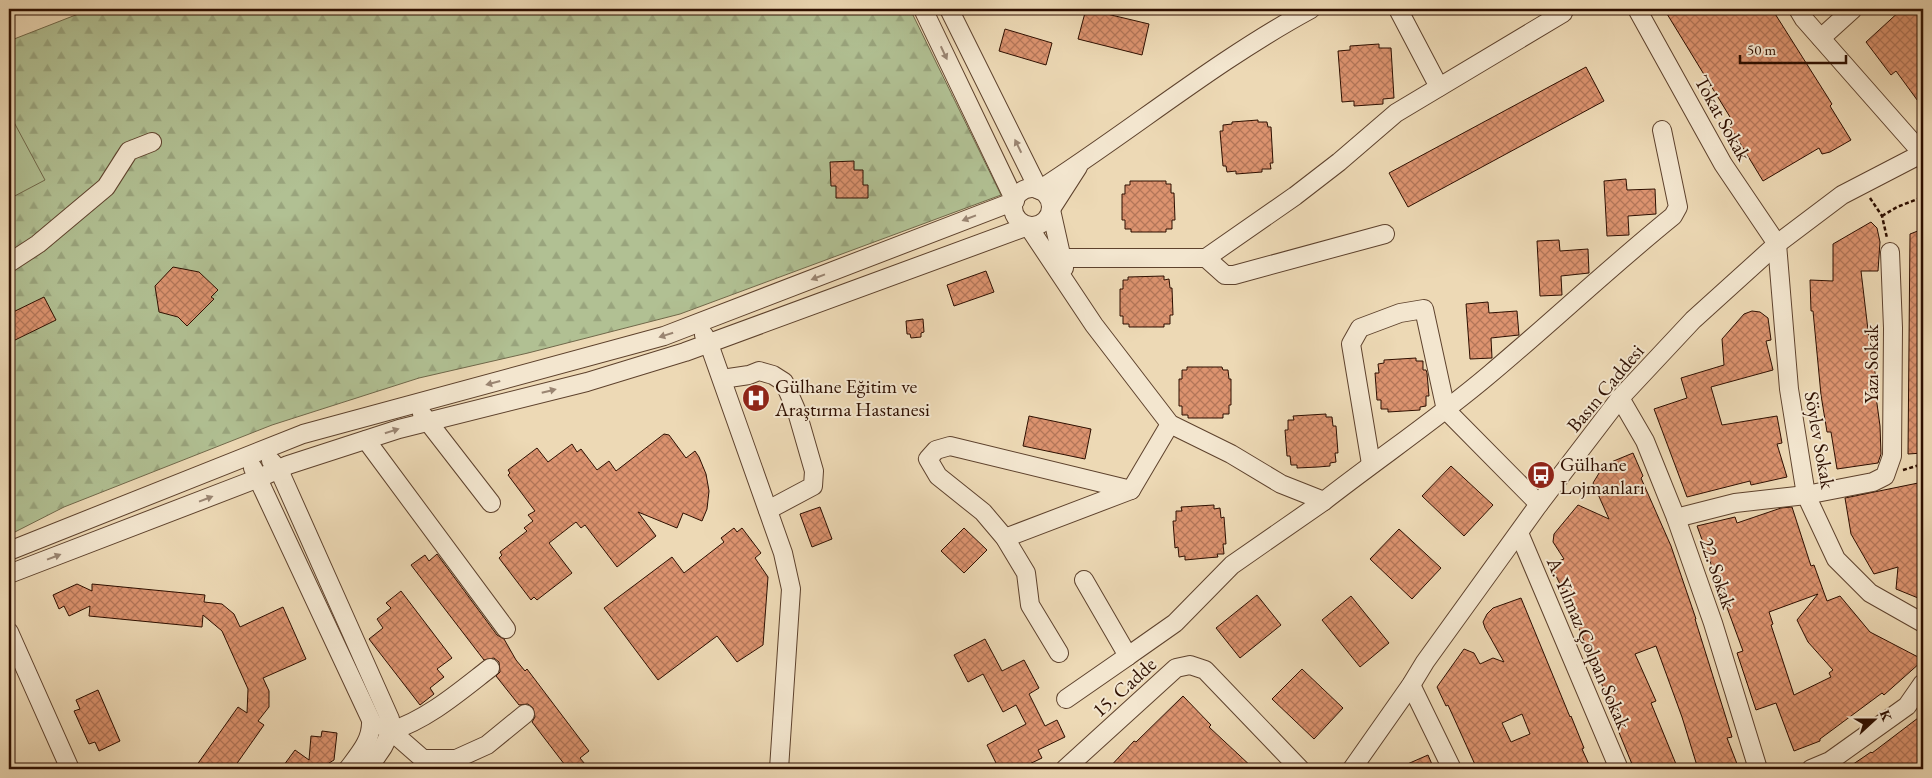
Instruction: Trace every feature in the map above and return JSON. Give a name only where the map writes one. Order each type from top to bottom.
[{"type":"street","points":[[924,9],[1015,201],[1014,213],[1018,219],[1028,226],[1094,325],[1170,424],[1230,454],[1281,484],[1324,501]]},
{"type":"street","points":[[949,9],[1039,190]]},
{"type":"street","points":[[1039,190],[1081,163],[1223,62],[1274,29],[1311,9]]},
{"type":"street","points":[[1398,9],[1439,87]]},
{"type":"street","points":[[1061,258],[1206,258],[1295,196],[1339,162],[1396,113],[1563,13],[1564,9]]},
{"type":"street","name":"Tokat Sokak","points":[[1637,9],[1723,164],[1777,244]]},
{"type":"street","points":[[1798,9],[1922,153]]},
{"type":"street","points":[[1821,38],[1853,9]]},
{"type":"street","points":[[1066,699],[1175,622],[1232,565],[1324,501],[1371,464],[1446,410],[1673,216],[1678,207],[1662,130]]},
{"type":"street","points":[[9,263],[38,244],[106,187],[129,151],[152,142]]},
{"type":"street","name":"Basın Caddesi","points":[[1352,769],[1411,686],[1425,662],[1539,504],[1620,398],[1693,320],[1777,244],[1842,195],[1922,153]]},
{"type":"street","points":[[9,574],[279,470],[366,440],[429,421],[586,382],[709,344],[1028,226],[1041,224],[1046,220],[1081,163]]},
{"type":"street","points":[[9,551],[303,434],[664,336],[1015,201],[1022,192],[1034,188],[1048,197],[1061,258],[1072,292]]},
{"type":"street","points":[[1206,258],[1225,275],[1234,275],[1385,234]]},
{"type":"street","name":"Söylev Sokak","points":[[1777,244],[1789,389],[1806,495],[1836,559],[1870,593],[1923,623]]},
{"type":"street","name":"Yazı Sokak","points":[[1806,495],[1873,482],[1885,476],[1892,456],[1893,328],[1890,252]]},
{"type":"street","points":[[1371,464],[1351,344],[1360,328],[1400,313],[1424,309],[1446,410],[1539,504]]},
{"type":"street","points":[[696,324],[709,344],[722,379],[783,553],[791,589],[779,769]]},
{"type":"street","points":[[722,379],[749,375],[759,371],[773,375],[784,382],[797,412],[814,471],[813,486],[768,510]]},
{"type":"street","name":"22. Sokak","points":[[1620,398],[1645,441],[1676,518],[1713,623],[1758,769]]},
{"type":"street","points":[[413,404],[429,421],[491,503]]},
{"type":"street","points":[[1004,538],[1131,490],[1170,424]]},
{"type":"street","points":[[366,440],[506,629]]},
{"type":"street","points":[[1059,653],[1030,605],[1026,573],[1004,538],[983,512],[938,476],[928,459],[936,450],[950,446],[1131,490]]},
{"type":"street","points":[[255,454],[279,470],[385,704],[390,719],[391,731],[368,769]]},
{"type":"street","points":[[255,454],[259,478],[371,720],[372,730],[368,742],[348,769]]},
{"type":"street","points":[[1676,518],[1735,503],[1806,495]]},
{"type":"street","name":"A. Yılmaz Çolpan Sokak","points":[[1519,533],[1619,769]]},
{"type":"street","points":[[1084,580],[1128,656]]},
{"type":"street","points":[[9,632],[70,769]]},
{"type":"street","name":"15. Cadde","points":[[1065,769],[1176,668],[1190,664],[1205,670],[1300,769]]},
{"type":"street","points":[[391,731],[411,725],[454,696],[490,668]]},
{"type":"street","points":[[1811,769],[1830,761],[1907,706],[1923,683]]},
{"type":"street","points":[[1411,686],[1452,769]]},
{"type":"street","points":[[371,720],[391,731],[423,758],[456,759],[487,745],[525,714]]},
{"type":"path","points":[[1861,185],[1882,216],[1890,252]]},
{"type":"path","points":[[1882,216],[1897,207],[1923,197]]},
{"type":"green space","points":[[91,9],[910,9],[1001,195],[680,314],[528,353],[419,378],[272,425],[64,507],[9,535],[9,41]]},
{"type":"green space","points":[[9,113],[45,180],[9,199]]},
{"type":"building","points":[[1086,9],[1149,24],[1142,55],[1078,39]]},
{"type":"building","points":[[1664,9],[1772,9],[1832,104],[1830,106],[1851,140],[1830,152],[1822,154],[1819,148],[1763,181],[1726,120],[1730,117]]},
{"type":"building","points":[[1902,9],[1923,9],[1923,108],[1896,71],[1891,75],[1866,42]]},
{"type":"building","points":[[1005,29],[1052,43],[1046,65],[999,51]]},
{"type":"building","points":[[1379,44],[1379,48],[1391,48],[1394,98],[1383,99],[1383,104],[1354,106],[1354,101],[1342,102],[1338,51],[1350,50],[1350,46]]},
{"type":"building","points":[[1586,67],[1604,101],[1408,207],[1389,173]]},
{"type":"building","points":[[1258,120],[1258,122],[1267,122],[1268,127],[1271,127],[1273,163],[1270,163],[1271,169],[1262,169],[1262,172],[1236,174],[1236,171],[1227,172],[1226,166],[1223,166],[1221,143],[1220,131],[1223,131],[1223,125],[1232,124],[1232,122]]},
{"type":"building","points":[[854,161],[854,170],[863,170],[863,185],[868,185],[868,198],[836,198],[836,186],[831,186],[830,162]]},
{"type":"building","points":[[1626,179],[1627,190],[1655,189],[1656,214],[1628,216],[1629,235],[1607,236],[1604,181]]},
{"type":"building","points":[[1130,181],[1166,181],[1166,184],[1171,184],[1171,193],[1174,193],[1175,220],[1172,220],[1172,229],[1166,229],[1166,232],[1131,232],[1131,229],[1125,229],[1125,220],[1122,220],[1122,194],[1125,194],[1125,185],[1130,185]]},
{"type":"building","points":[[1871,222],[1877,228],[1880,242],[1878,271],[1861,271],[1870,347],[1878,388],[1875,389],[1880,426],[1881,454],[1878,463],[1837,469],[1831,432],[1827,432],[1821,395],[1813,311],[1811,311],[1810,280],[1833,281],[1833,244]]},
{"type":"building","points":[[1923,229],[1923,453],[1908,454],[1910,234]]},
{"type":"building","points":[[1559,240],[1560,251],[1588,249],[1589,273],[1561,276],[1562,295],[1540,296],[1537,241]]},
{"type":"building","points":[[173,267],[199,272],[218,290],[211,297],[214,299],[187,326],[178,317],[159,312],[155,286]]},
{"type":"building","points":[[986,271],[994,292],[954,306],[947,285]]},
{"type":"building","points":[[1164,276],[1164,280],[1169,279],[1170,288],[1172,288],[1173,315],[1170,315],[1170,324],[1164,324],[1164,327],[1129,327],[1129,324],[1123,324],[1123,316],[1120,316],[1120,289],[1123,289],[1123,280],[1128,280],[1128,277]]},
{"type":"building","points":[[44,297],[56,320],[13,341],[9,332],[9,314]]},
{"type":"building","points":[[1488,302],[1489,313],[1517,311],[1519,335],[1491,338],[1492,358],[1470,359],[1466,304]]},
{"type":"building","points":[[1752,311],[1760,312],[1768,318],[1771,340],[1766,341],[1773,370],[1711,387],[1722,425],[1777,416],[1782,443],[1777,444],[1787,477],[1751,485],[1750,481],[1687,497],[1654,409],[1687,398],[1681,378],[1724,365],[1722,339],[1744,314]]},
{"type":"building","points":[[923,319],[924,332],[921,333],[921,337],[911,338],[910,334],[907,334],[906,321]]},
{"type":"building","points":[[1416,358],[1416,361],[1423,361],[1423,370],[1426,370],[1427,373],[1429,396],[1426,396],[1426,406],[1420,407],[1420,410],[1388,412],[1388,409],[1381,409],[1381,400],[1377,400],[1375,373],[1379,373],[1378,364],[1384,363],[1384,360]]},
{"type":"building","points":[[1187,367],[1222,367],[1223,370],[1228,370],[1229,379],[1231,379],[1229,414],[1223,414],[1223,418],[1188,418],[1188,415],[1182,415],[1182,406],[1179,406],[1179,379],[1182,379],[1182,370],[1187,370]]},
{"type":"building","points":[[1326,414],[1326,417],[1332,417],[1333,426],[1336,426],[1338,453],[1335,453],[1336,462],[1330,463],[1330,466],[1318,467],[1297,468],[1297,465],[1291,465],[1290,456],[1287,456],[1285,430],[1288,430],[1288,420],[1294,420],[1293,416]]},
{"type":"building","points":[[1029,416],[1091,429],[1085,459],[1023,446]]},
{"type":"building","points":[[664,434],[669,435],[686,458],[695,451],[699,457],[706,474],[709,491],[707,509],[702,521],[683,513],[677,528],[638,512],[656,536],[617,567],[585,525],[581,528],[576,522],[549,543],[572,573],[537,600],[534,597],[531,600],[499,558],[502,555],[500,552],[527,531],[524,528],[533,521],[528,515],[535,511],[508,475],[510,473],[508,470],[537,448],[548,462],[572,444],[577,452],[581,449],[597,470],[609,461],[616,471]]},
{"type":"building","points":[[1633,453],[1643,476],[1641,478],[1671,546],[1696,619],[1732,737],[1727,738],[1739,769],[1698,769],[1682,717],[1656,646],[1635,654],[1656,701],[1651,703],[1678,769],[1634,769],[1616,725],[1618,724],[1564,592],[1550,564],[1564,559],[1553,542],[1554,534],[1578,505],[1609,519],[1593,483],[1604,465]]},
{"type":"building","points":[[1451,466],[1493,505],[1464,536],[1422,496]]},
{"type":"building","points":[[1923,482],[1923,600],[1896,589],[1898,567],[1874,574],[1851,534],[1845,498]]},
{"type":"building","points":[[1214,505],[1214,509],[1220,508],[1221,518],[1224,517],[1226,544],[1223,544],[1224,554],[1217,554],[1218,557],[1185,560],[1185,556],[1179,557],[1178,547],[1175,548],[1173,521],[1176,521],[1176,511],[1182,511],[1181,507]]},
{"type":"building","points":[[820,507],[832,539],[812,547],[800,514]]},
{"type":"building","points":[[1792,507],[1811,566],[1814,565],[1827,601],[1840,596],[1870,632],[1918,657],[1921,662],[1884,695],[1882,693],[1820,739],[1820,741],[1794,751],[1776,703],[1756,710],[1737,653],[1743,651],[1697,526],[1735,517],[1737,523],[1781,508]],"holes":[[[1818,594],[1797,620],[1808,642],[1833,670],[1829,673],[1831,677],[1794,695],[1771,625],[1773,624],[1769,612]]]},
{"type":"building","points":[[734,528],[737,532],[742,528],[761,553],[755,558],[768,577],[763,645],[737,662],[717,636],[658,680],[604,608],[672,557],[684,573],[724,542],[721,538]]},
{"type":"building","points":[[964,528],[987,550],[964,573],[941,551]]},
{"type":"building","points":[[1399,529],[1441,568],[1412,599],[1370,559]]},
{"type":"building","points":[[437,554],[497,635],[504,639],[516,660],[525,671],[527,669],[589,751],[580,758],[589,769],[568,769],[532,722],[535,717],[533,708],[528,704],[519,705],[496,676],[500,672],[499,662],[494,658],[484,660],[411,565],[425,555],[429,561]]},
{"type":"building","points":[[77,584],[92,591],[92,584],[205,595],[204,602],[222,604],[234,614],[240,627],[283,607],[306,659],[263,678],[269,691],[269,707],[258,721],[264,725],[233,769],[194,769],[238,707],[247,713],[248,689],[222,631],[203,615],[202,627],[89,616],[90,606],[69,616],[64,606],[59,609],[53,595]]},
{"type":"building","points":[[401,591],[452,658],[437,669],[444,677],[430,688],[434,694],[420,705],[369,639],[383,628],[377,619],[391,608],[386,603]]},
{"type":"building","points":[[1257,595],[1281,625],[1240,658],[1216,628]]},
{"type":"building","points":[[1351,596],[1389,643],[1360,667],[1322,620]]},
{"type":"building","points":[[1521,598],[1571,716],[1591,769],[1477,769],[1448,705],[1446,706],[1437,687],[1464,649],[1474,653],[1480,664],[1493,658],[1504,662],[1483,622],[1493,608]],"holes":[[[1522,714],[1530,734],[1511,742],[1502,723]]]},
{"type":"building","points":[[985,639],[1002,671],[1024,660],[1039,688],[1029,694],[1045,726],[1057,720],[1065,737],[1038,750],[1042,758],[1019,769],[999,769],[987,745],[1026,724],[1016,705],[1003,712],[983,674],[968,682],[954,655]]},
{"type":"building","points":[[1302,669],[1343,708],[1314,739],[1272,699]]},
{"type":"building","points":[[98,690],[120,741],[99,751],[95,742],[89,744],[74,711],[80,709],[76,700]]},
{"type":"building","points":[[1183,696],[1211,725],[1209,727],[1254,769],[1108,769],[1134,741],[1136,742]]},
{"type":"building","points":[[1918,718],[1923,724],[1923,760],[1911,769],[1846,769],[1872,753]]},
{"type":"building","points":[[322,731],[337,733],[334,760],[322,769],[281,769],[295,750],[309,760],[311,736],[321,737]]},
{"type":"building","points":[[1428,755],[1434,769],[1396,769]]},
{"type":"place","name":"Gülhane Eğitim ve Araştırma Hastanesi","points":[[756,398]]},
{"type":"place","name":"Gülhane Lojmanları","points":[[1541,475]]}]
